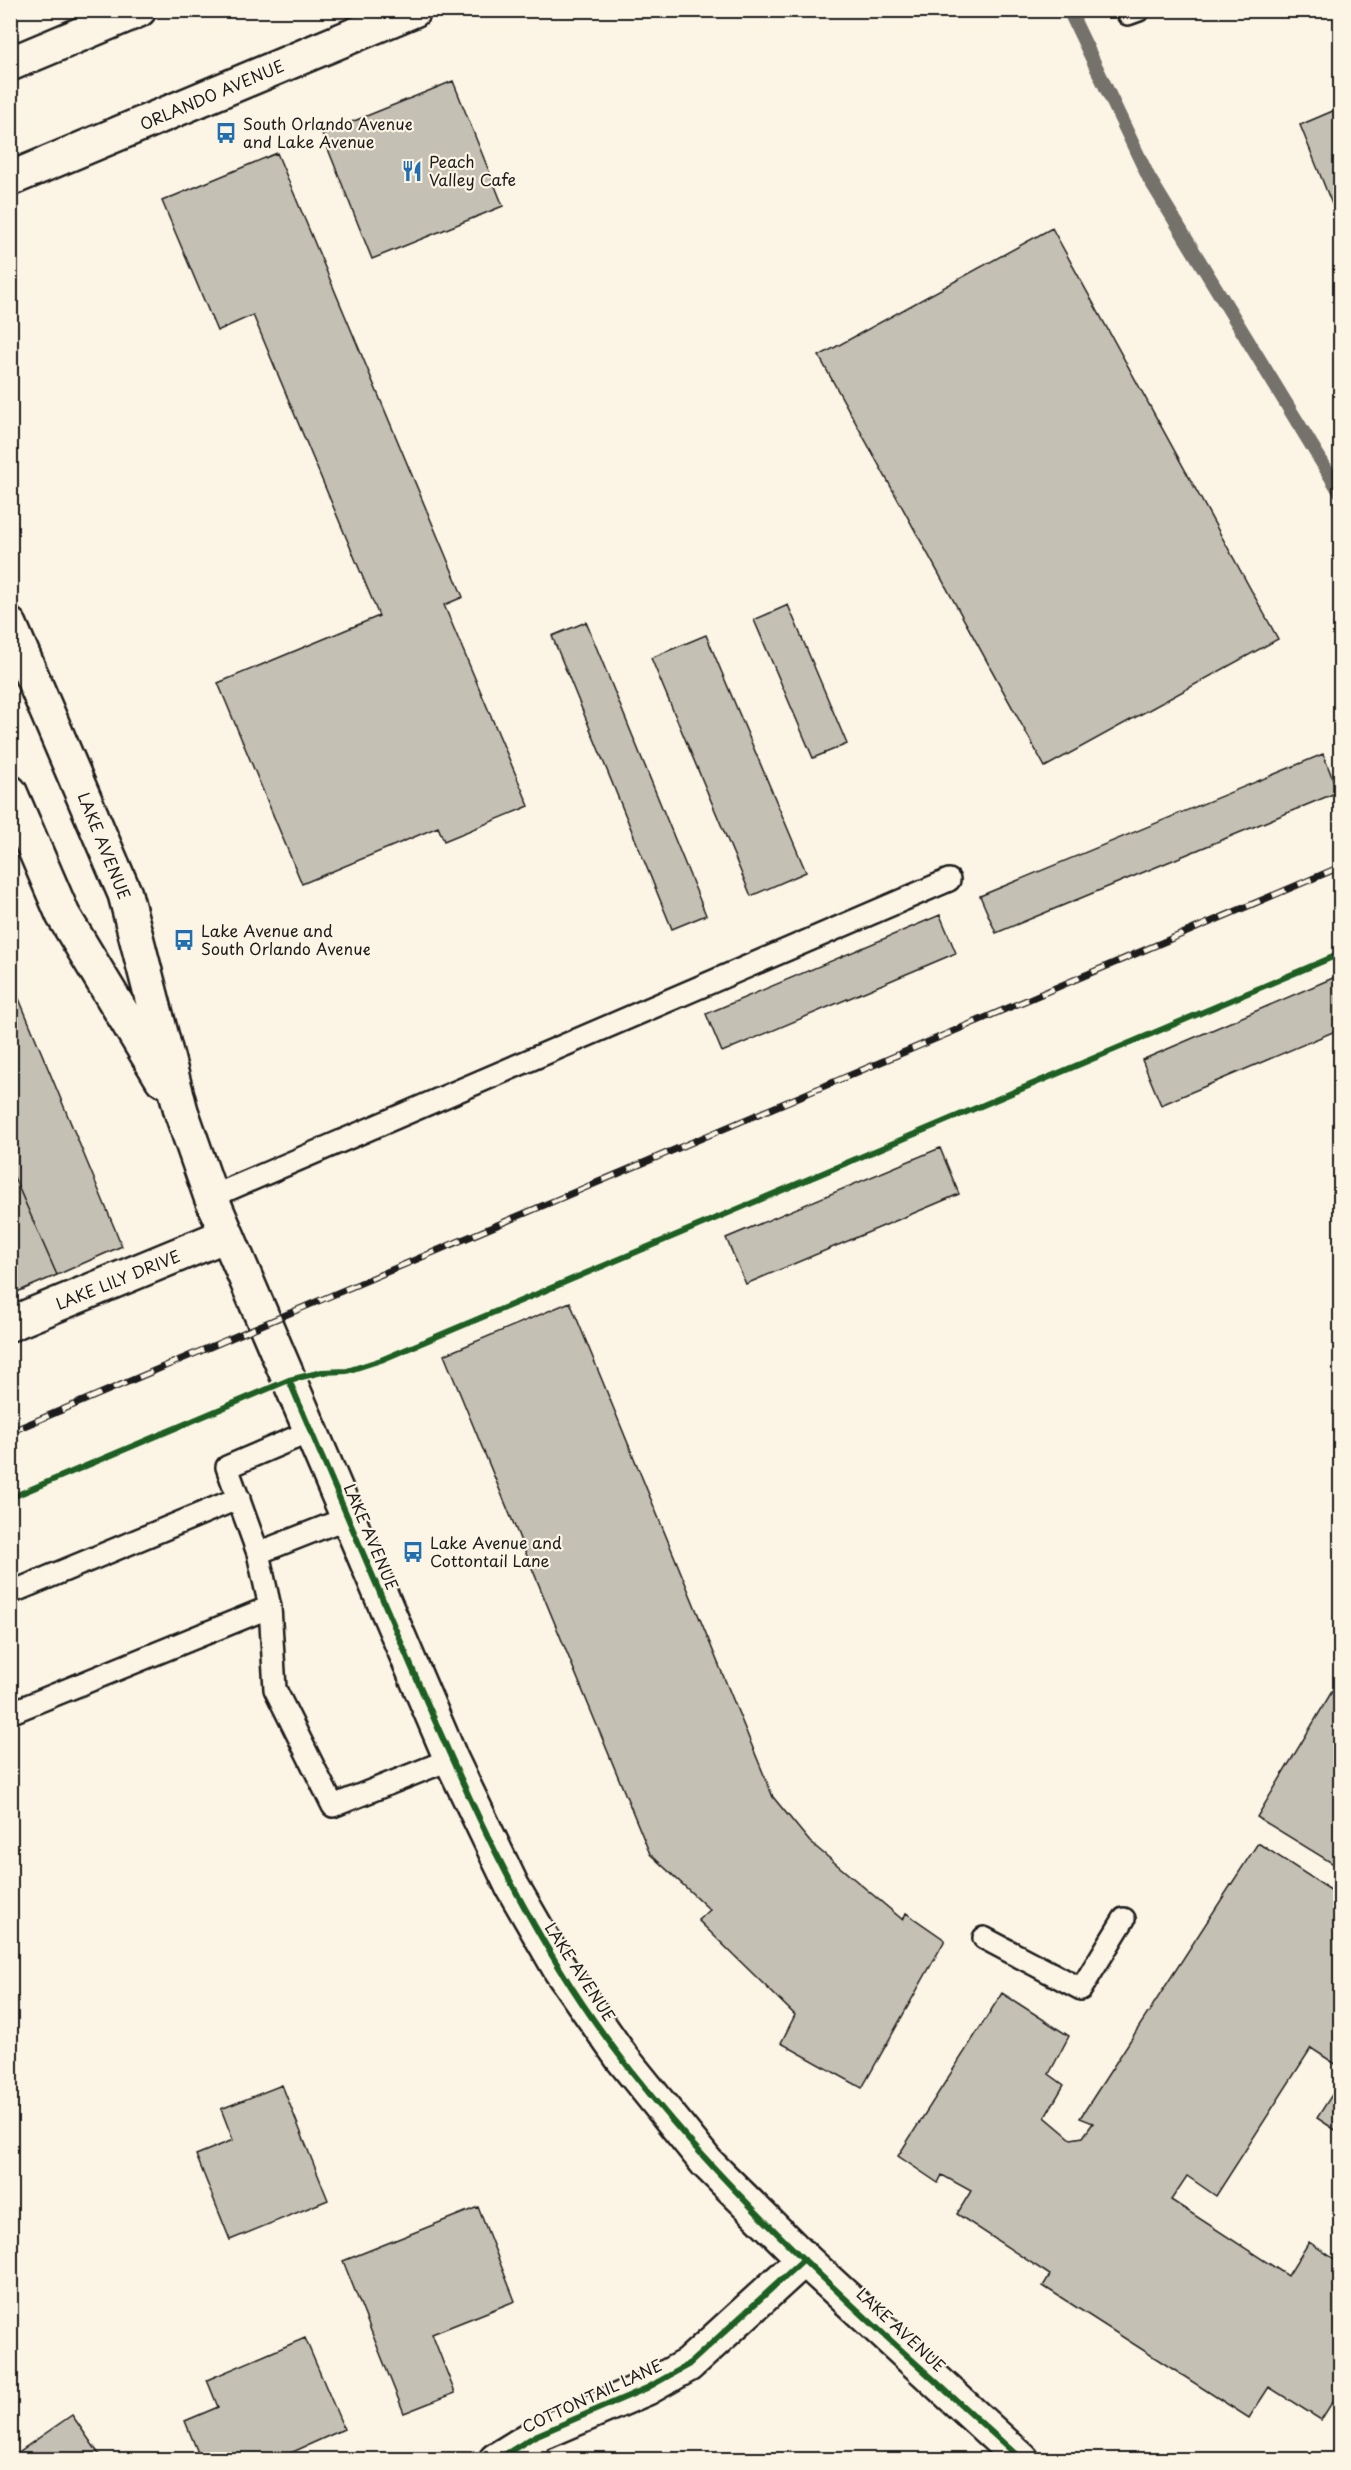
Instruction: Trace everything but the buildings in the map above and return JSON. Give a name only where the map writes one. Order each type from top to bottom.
[{"type":"main road","points":[[10,64],[139,10]]},
{"type":"main road","name":"ORLANDO AVENUE","points":[[10,178],[414,10]]},
{"type":"main road","name":"LAKE AVENUE","points":[[10,625],[125,894],[181,1111],[226,1235],[451,1759],[512,1886],[556,1962],[594,2020],[707,2163],[804,2259],[1022,2460]]},
{"type":"main road","name":"LAKE AVENUE","points":[[10,792],[63,915],[181,1111]]},
{"type":"main road","name":"LAKE LILY DRIVE","points":[[10,1324],[226,1235]]},
{"type":"main road","name":"COTTONTAIL LANE","points":[[496,2460],[536,2448],[688,2365],[804,2259]]},
{"type":"lane","points":[[211,1197],[949,880]]},
{"type":"lane","points":[[311,1431],[228,1467],[258,1553],[270,1607],[275,1689],[333,1806],[451,1759]]},
{"type":"lane","points":[[10,1593],[239,1498]]},
{"type":"lane","points":[[258,1553],[347,1518]]},
{"type":"lane","points":[[10,1713],[270,1607]]},
{"type":"lane","points":[[984,1938],[1081,1989],[1124,1919]]},
{"type":"waterway","points":[[1069,10],[1149,178],[1340,492]]},
{"type":"railway","points":[[10,1432],[1340,867]]},
{"type":"cycle path","points":[[10,1498],[289,1380],[322,1372],[347,1371],[381,1360],[1340,954]]},
{"type":"cycle path","points":[[289,1380],[452,1760],[494,1850],[541,1938],[595,2022],[690,2142],[742,2198],[852,2305],[1022,2460]]},
{"type":"cycle path","points":[[496,2460],[535,2436],[647,2388],[688,2365],[804,2259]]},
{"type":"place","name":"South Orlando Avenue and Lake Avenue","points":[[226,133]]},
{"type":"place","name":"Peach Valley Cafe","points":[[412,171]]},
{"type":"place","name":"Lake Avenue and South Orlando Avenue","points":[[184,940]]},
{"type":"place","name":"Lake Avenue and Cottontail Lane","points":[[413,1552]]}]
